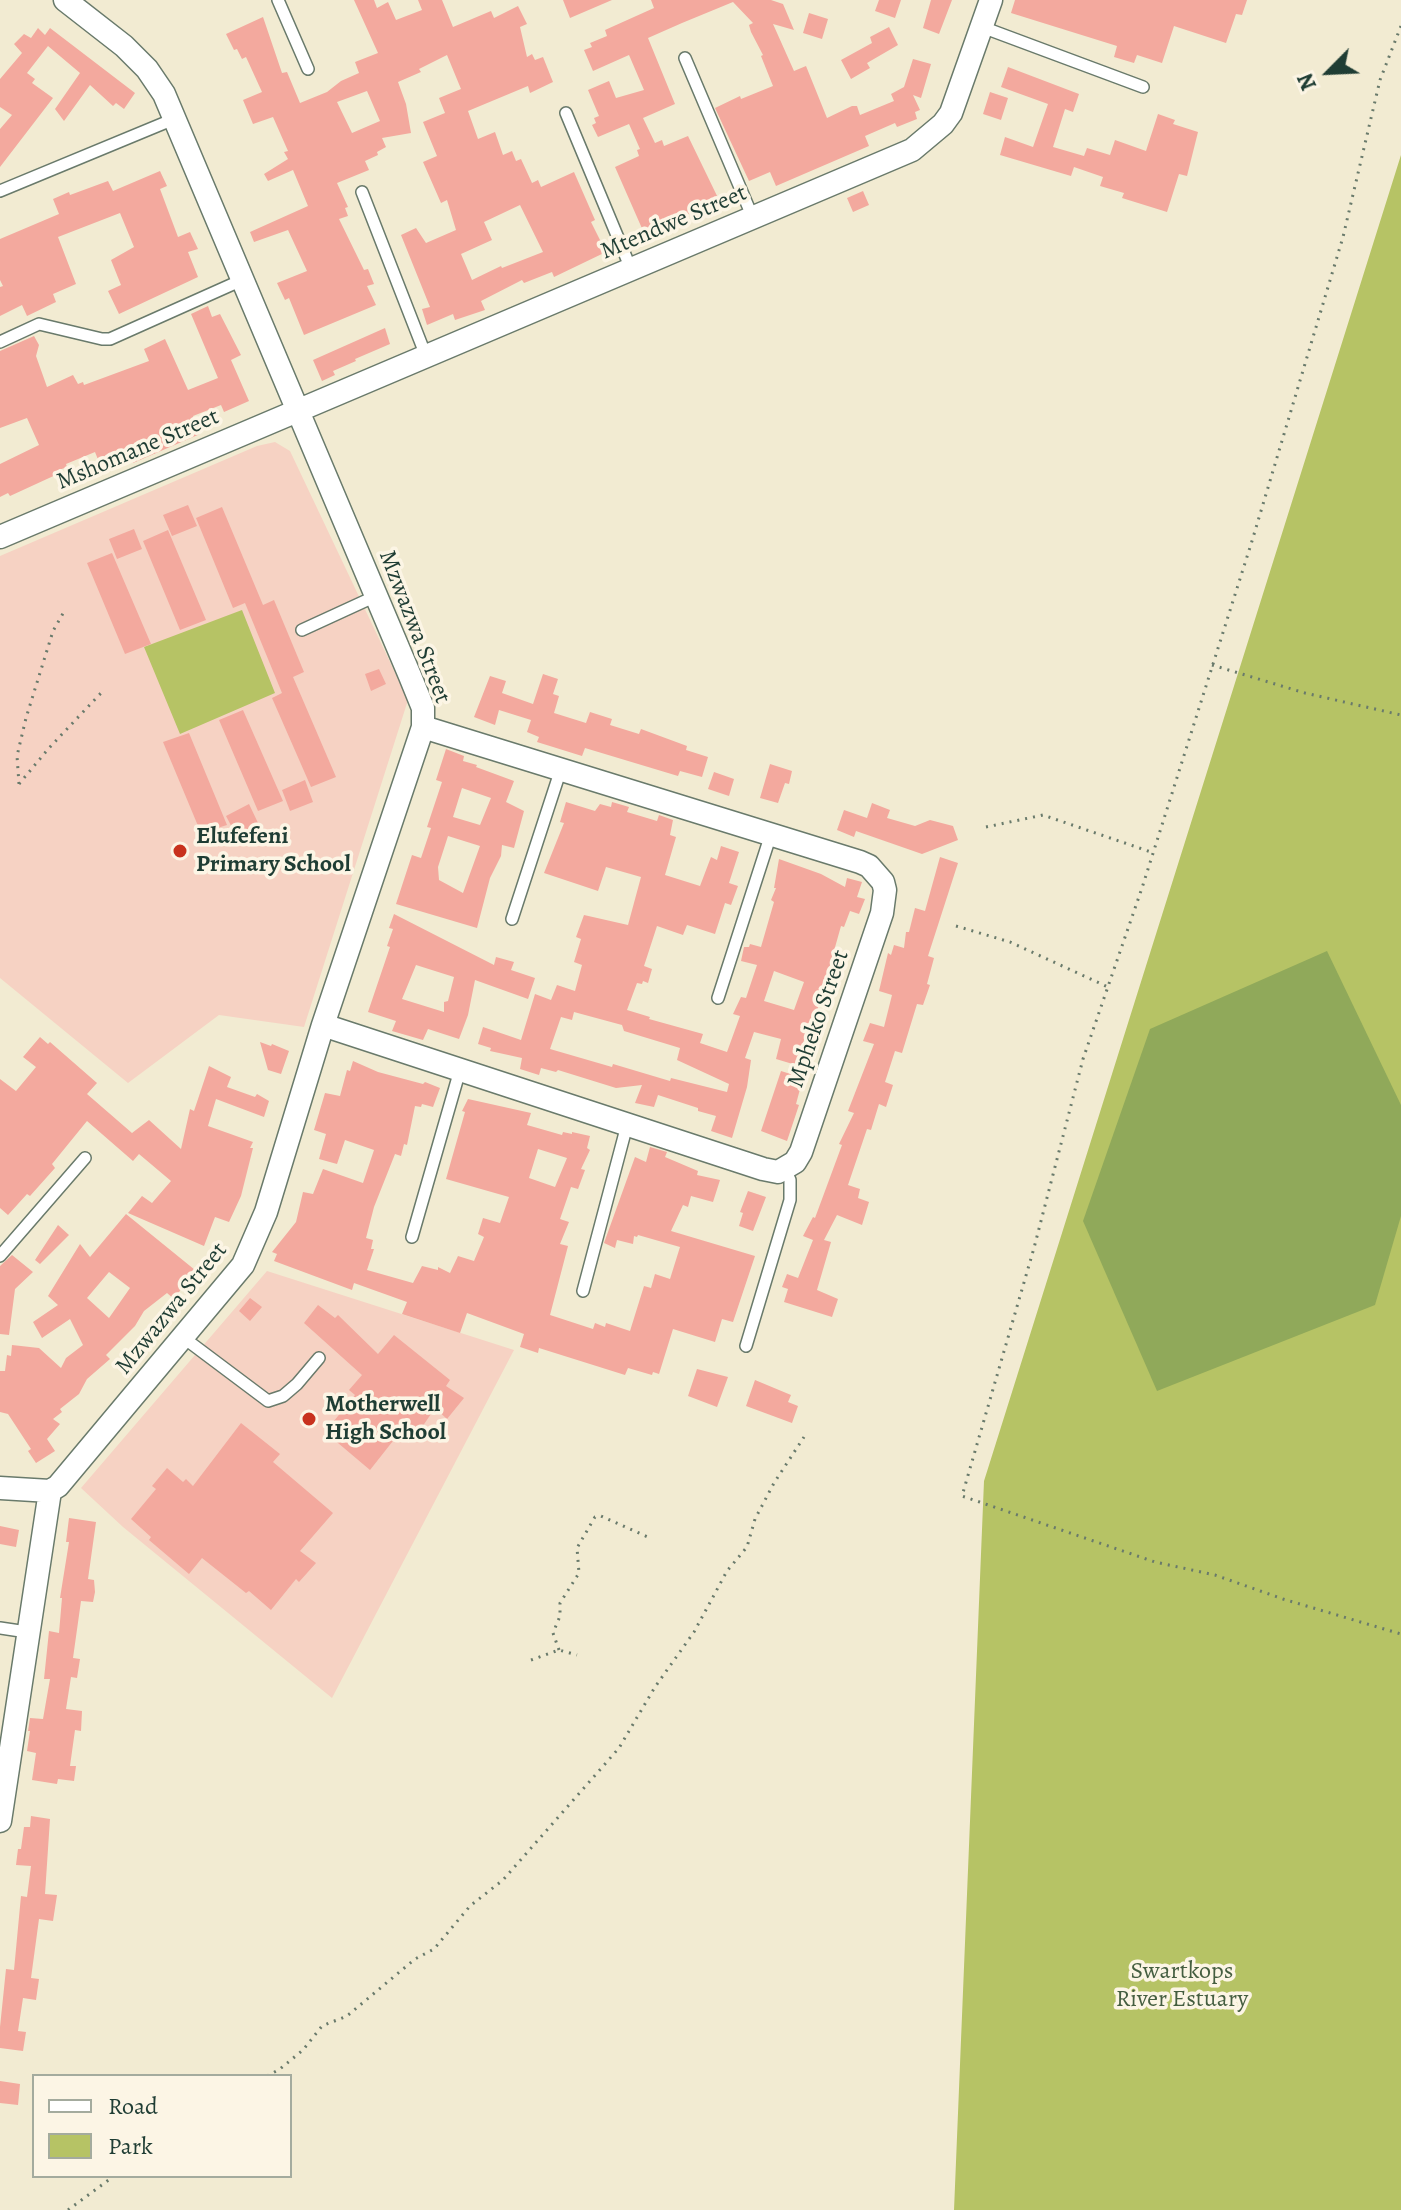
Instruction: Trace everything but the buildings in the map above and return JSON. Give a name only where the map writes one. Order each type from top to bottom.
[{"type":"street","name":"Mtendwe Street","points":[[296,410],[912,150],[951,113],[991,0]]},
{"type":"street","name":"Mzwazwa Street","points":[[50,1491],[70,1474],[184,1338],[243,1265],[256,1240],[323,1025],[423,727],[423,708],[164,94],[147,69],[77,3]]},
{"type":"street","name":"Mshomane Street","points":[[0,537],[296,410]]},
{"type":"street","name":"Mpheko Street","points":[[423,727],[869,866],[883,882],[882,913],[804,1143],[795,1162],[785,1168]]},
{"type":"street","points":[[323,1025],[763,1169],[778,1172],[785,1168]]},
{"type":"street","points":[[0,1488],[50,1491],[1,1810]]},
{"type":"lane","points":[[278,0],[308,69]]},
{"type":"lane","points":[[982,27],[1143,87]]},
{"type":"lane","points":[[685,58],[753,218]]},
{"type":"lane","points":[[566,113],[631,269]]},
{"type":"lane","points":[[0,191],[174,119]]},
{"type":"lane","points":[[362,192],[426,356]]},
{"type":"lane","points":[[0,342],[39,324],[110,339],[242,280]]},
{"type":"lane","points":[[302,630],[376,596]]},
{"type":"lane","points":[[512,919],[561,769]]},
{"type":"lane","points":[[718,998],[771,834]]},
{"type":"lane","points":[[412,1237],[460,1070]]},
{"type":"lane","points":[[583,1291],[627,1125]]},
{"type":"lane","points":[[0,1256],[85,1158]]},
{"type":"lane","points":[[746,1346],[790,1200],[790,1180],[785,1168]]},
{"type":"lane","points":[[184,1338],[268,1401],[283,1396],[319,1358]]},
{"type":"lane","points":[[0,1628],[27,1632]]},
{"type":"path","points":[[1401,26],[1380,80],[1343,237],[1212,665],[1083,1059],[1034,1248],[962,1496],[1155,1562],[1215,1575],[1401,1634]]},
{"type":"path","points":[[65,610],[53,631],[26,718],[17,756],[19,784],[101,693]]},
{"type":"path","points":[[1212,665],[1305,693],[1401,715]]},
{"type":"path","points":[[986,827],[1043,815],[1153,852]]},
{"type":"path","points":[[956,926],[1010,942],[1108,987]]},
{"type":"path","points":[[271,2074],[303,2050],[322,2026],[347,2016],[415,1959],[434,1949],[470,1906],[503,1880],[619,1748],[655,1687],[694,1632],[727,1571],[747,1547],[755,1519],[804,1437]]},
{"type":"path","points":[[559,1650],[553,1633],[560,1616],[560,1603],[579,1573],[577,1548],[595,1517],[601,1516],[650,1538]]},
{"type":"path","points":[[531,1660],[559,1650],[577,1655]]},
{"type":"path","points":[[68,2210],[111,2178]]},
{"type":"shaded area","name":"Elufefeni Primary School","points":[[275,442],[290,451],[408,700],[304,1027],[219,1015],[128,1083],[0,978],[0,556],[257,446]]},
{"type":"shaded area","name":"Motherwell High School","points":[[267,1271],[514,1350],[332,1698],[123,1527],[81,1488]]},
{"type":"green space","name":"Swartkops River Estuary","points":[[1401,155],[1401,2210],[954,2210],[984,1481]]},
{"type":"green space","points":[[242,610],[275,693],[180,734],[144,647]]},
{"type":"green space","points":[[1327,951],[1401,1105],[1401,1216],[1375,1305],[1157,1391],[1083,1221],[1150,1029]]},
{"type":"place","name":"Elufefeni Primary School","points":[[180,851]]},
{"type":"place","name":"Motherwell High School","points":[[309,1419]]}]
